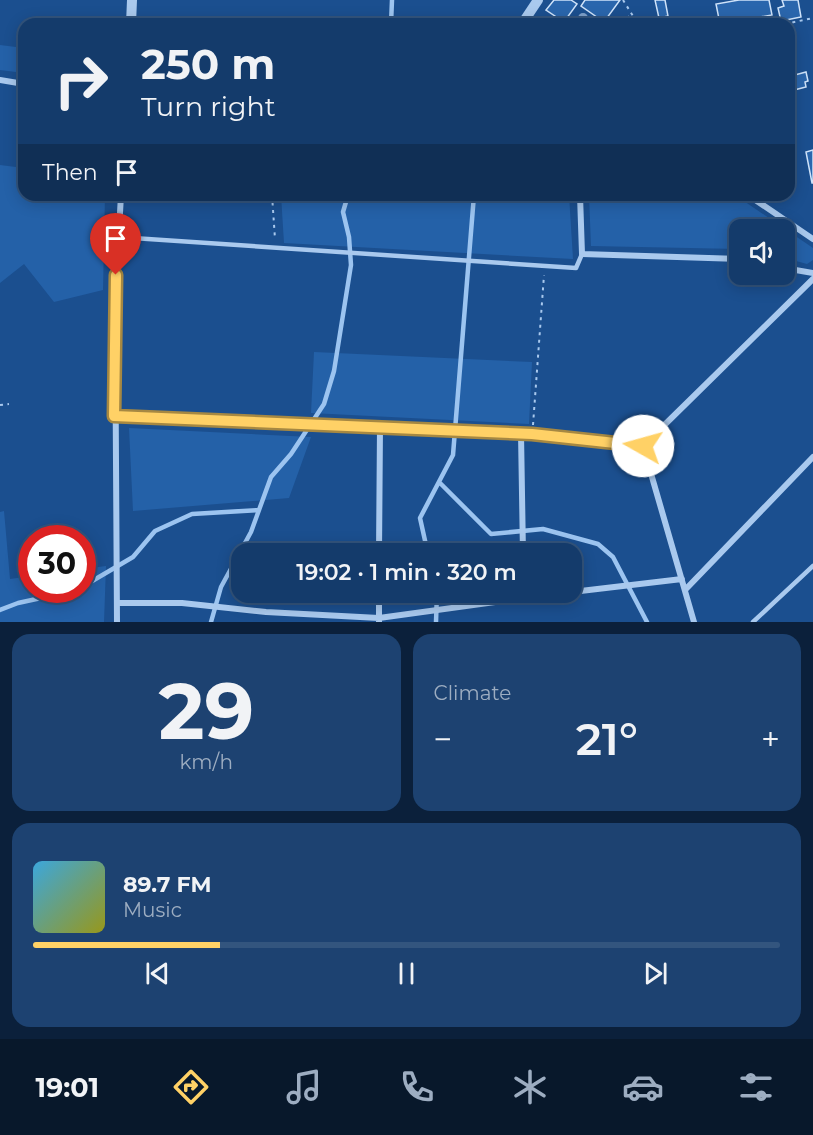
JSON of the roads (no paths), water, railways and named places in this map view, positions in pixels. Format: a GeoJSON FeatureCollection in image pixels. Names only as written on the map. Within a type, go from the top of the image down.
{"type":"FeatureCollection","features":[{"type":"Feature","properties":{"kind":"street"},"geometry":{"type":"LineString","coordinates":[[131,18],[132,0]]}},
{"type":"Feature","properties":{"kind":"street"},"geometry":{"type":"LineString","coordinates":[[526,18],[538,0]]}},
{"type":"Feature","properties":{"kind":"street"},"geometry":{"type":"LineString","coordinates":[[0,80],[18,83]]}},
{"type":"Feature","properties":{"kind":"street"},"geometry":{"type":"LineString","coordinates":[[117,622],[114,416],[115,302],[121,201]]}},
{"type":"Feature","properties":{"kind":"street"},"geometry":{"type":"LineString","coordinates":[[580,201],[582,254],[729,259]]}},
{"type":"Feature","properties":{"kind":"street"},"geometry":{"type":"LineString","coordinates":[[757,201],[813,239]]}},
{"type":"Feature","properties":{"kind":"street"},"geometry":{"type":"LineString","coordinates":[[795,270],[813,273]]}},
{"type":"Feature","properties":{"kind":"street"},"geometry":{"type":"LineString","coordinates":[[643,446],[813,279]]}},
{"type":"Feature","properties":{"kind":"street"},"geometry":{"type":"LineString","coordinates":[[114,416],[521,433],[643,446]]}},
{"type":"Feature","properties":{"kind":"street"},"geometry":{"type":"LineString","coordinates":[[380,427],[380,543]]}},
{"type":"Feature","properties":{"kind":"street"},"geometry":{"type":"LineString","coordinates":[[521,433],[523,543]]}},
{"type":"Feature","properties":{"kind":"street"},"geometry":{"type":"LineString","coordinates":[[643,446],[694,622]]}},
{"type":"Feature","properties":{"kind":"street"},"geometry":{"type":"LineString","coordinates":[[685,590],[813,458]]}},
{"type":"Feature","properties":{"kind":"street"},"geometry":{"type":"LineString","coordinates":[[582,591],[682,579]]}},
{"type":"Feature","properties":{"kind":"street"},"geometry":{"type":"LineString","coordinates":[[117,603],[182,603],[379,620],[478,603]]}},
{"type":"Feature","properties":{"kind":"street"},"geometry":{"type":"LineString","coordinates":[[379,603],[379,620]]}},
{"type":"Feature","properties":{"kind":"lane"},"geometry":{"type":"LineString","coordinates":[[118,237],[544,267],[576,268],[582,254]]}},
{"type":"Feature","properties":{"kind":"lane"},"geometry":{"type":"LineString","coordinates":[[753,622],[813,566]]}},
{"type":"Feature","properties":{"kind":"waterway"},"geometry":{"type":"LineString","coordinates":[[391,18],[392,0]]}},
{"type":"Feature","properties":{"kind":"waterway"},"geometry":{"type":"LineString","coordinates":[[211,622],[221,587],[251,532],[271,477],[291,454],[324,404],[334,371],[351,265],[349,237],[343,212],[346,201]]}},
{"type":"Feature","properties":{"kind":"waterway"},"geometry":{"type":"LineString","coordinates":[[426,543],[420,518],[453,455],[474,201]]}},
{"type":"Feature","properties":{"kind":"waterway"},"geometry":{"type":"LineString","coordinates":[[439,482],[491,534],[543,529],[598,544],[613,557],[647,622]]}},
{"type":"Feature","properties":{"kind":"waterway"},"geometry":{"type":"LineString","coordinates":[[96,579],[133,557],[155,531],[192,514],[259,510]]}},
{"type":"Feature","properties":{"kind":"waterway"},"geometry":{"type":"LineString","coordinates":[[0,610],[18,603]]}},
{"type":"Feature","properties":{"kind":"waterway"},"geometry":{"type":"LineString","coordinates":[[436,622],[437,603]]}}]}
